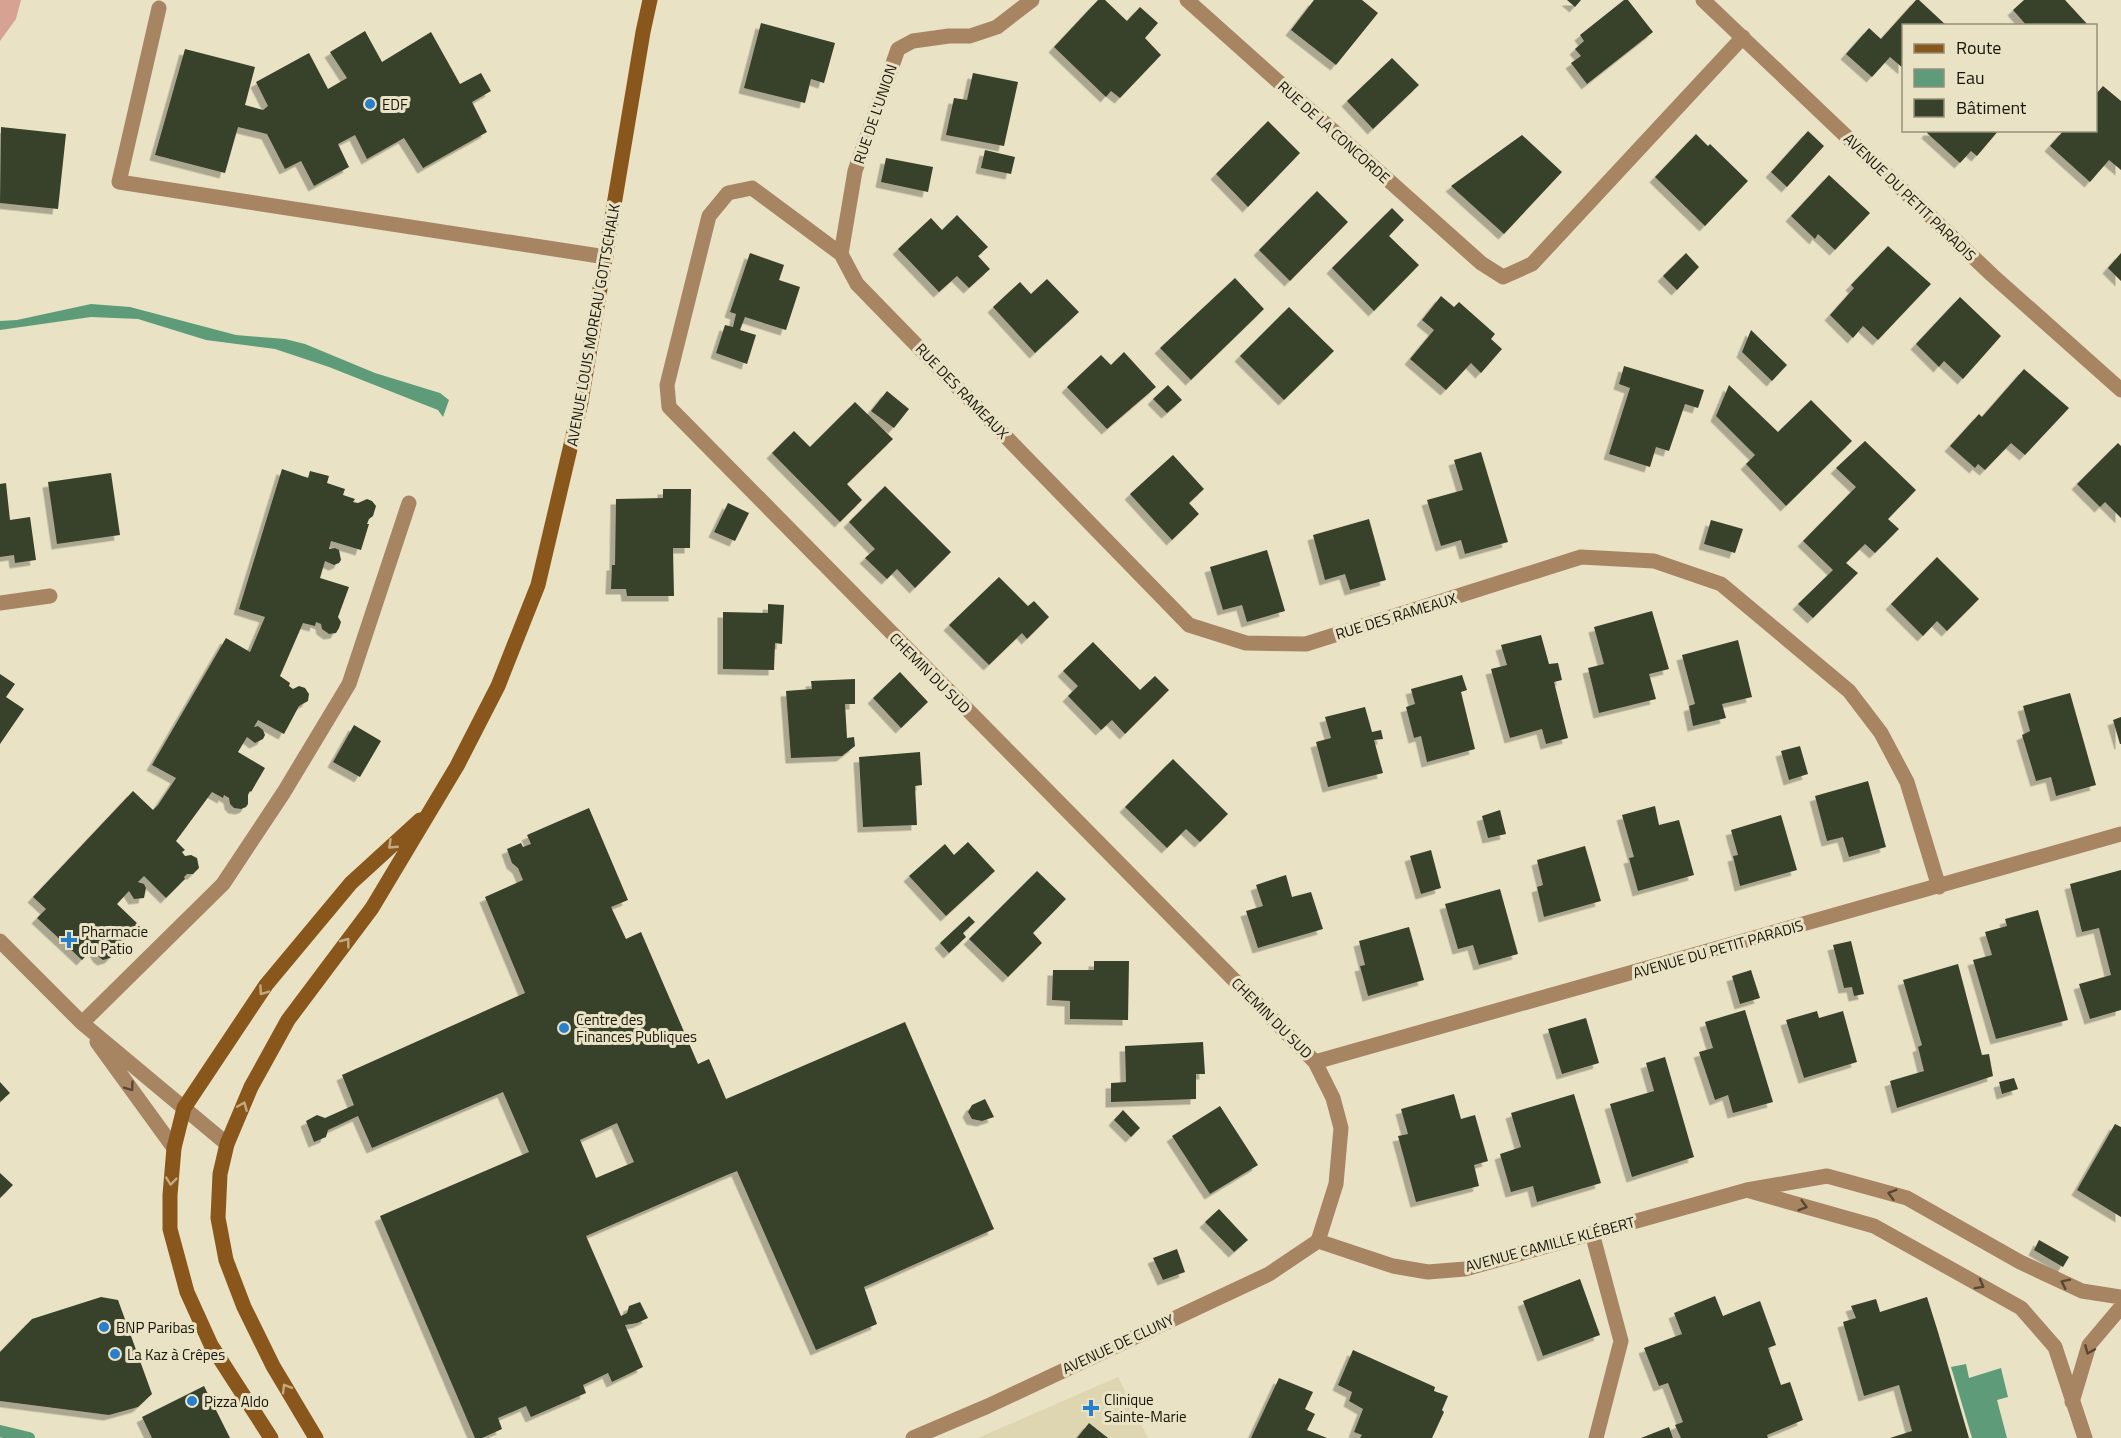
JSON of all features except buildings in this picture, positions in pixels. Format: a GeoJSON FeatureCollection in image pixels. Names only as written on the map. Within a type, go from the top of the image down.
{"type":"FeatureCollection","features":[{"type":"Feature","properties":{"kind":"main road","name":"AVENUE LOUIS MOREAU GOTTSCHALK"},"geometry":{"type":"LineString","coordinates":[[316,1438],[273,1366],[244,1306],[226,1260],[218,1218],[220,1174],[227,1144],[251,1087],[288,1020],[372,908],[435,805],[498,687],[538,585],[581,402],[650,0]]}},
{"type":"Feature","properties":{"kind":"main road","name":"AVENUE LOUIS MOREAU GOTTSCHALK"},"geometry":{"type":"LineString","coordinates":[[271,1438],[211,1345],[187,1292],[170,1228],[174,1148],[184,1108],[266,985],[351,883],[435,805]]}},
{"type":"Feature","properties":{"kind":"street","name":"RUE DE L'UNION"},"geometry":{"type":"LineString","coordinates":[[841,254],[855,171],[898,49],[913,41],[949,36],[970,36],[997,27],[1032,0]]}},
{"type":"Feature","properties":{"kind":"street","name":"RUE DE LA CONCORDE"},"geometry":{"type":"LineString","coordinates":[[1186,0],[1481,263],[1503,277],[1532,264],[1743,37]]}},
{"type":"Feature","properties":{"kind":"street","name":"AVENUE DU PETIT PARADIS"},"geometry":{"type":"LineString","coordinates":[[1703,0],[1992,274],[2121,390]]}},
{"type":"Feature","properties":{"kind":"street"},"geometry":{"type":"LineString","coordinates":[[159,8],[119,182],[606,258]]}},
{"type":"Feature","properties":{"kind":"street","name":"CHEMIN DU SUD"},"geometry":{"type":"LineString","coordinates":[[841,254],[752,188],[728,193],[709,216],[667,385],[669,407],[1315,1062],[1333,1098],[1341,1128],[1336,1184],[1318,1241]]}},
{"type":"Feature","properties":{"kind":"street","name":"RUE DES RAMEAUX"},"geometry":{"type":"LineString","coordinates":[[841,254],[857,284],[1189,625],[1246,643],[1306,644],[1581,557],[1654,561],[1721,584],[1849,691],[1881,733],[1907,782],[1939,887]]}},
{"type":"Feature","properties":{"kind":"street"},"geometry":{"type":"LineString","coordinates":[[82,1023],[223,884],[284,792],[349,684],[409,503]]}},
{"type":"Feature","properties":{"kind":"street"},"geometry":{"type":"LineString","coordinates":[[0,603],[50,596]]}},
{"type":"Feature","properties":{"kind":"street","name":"AVENUE DU PETIT PARADIS"},"geometry":{"type":"LineString","coordinates":[[1315,1062],[2121,834]]}},
{"type":"Feature","properties":{"kind":"street"},"geometry":{"type":"LineString","coordinates":[[0,941],[82,1023],[227,1144]]}},
{"type":"Feature","properties":{"kind":"street"},"geometry":{"type":"LineString","coordinates":[[82,1023],[174,1148]]}},
{"type":"Feature","properties":{"kind":"street","name":"AVENUE CAMILLE KLÉBERT"},"geometry":{"type":"LineString","coordinates":[[1318,1241],[1393,1266],[1428,1272],[1465,1269],[1747,1190],[1827,1176],[1906,1198],[2020,1262],[2082,1291],[2121,1297]]}},
{"type":"Feature","properties":{"kind":"street"},"geometry":{"type":"LineString","coordinates":[[1747,1190],[1874,1226],[2021,1308],[2055,1347],[2085,1438]]}},
{"type":"Feature","properties":{"kind":"street"},"geometry":{"type":"LineString","coordinates":[[1592,1233],[1621,1341],[1596,1438]]}},
{"type":"Feature","properties":{"kind":"street","name":"AVENUE DE CLUNY"},"geometry":{"type":"LineString","coordinates":[[913,1438],[988,1406],[1269,1274],[1318,1241]]}},
{"type":"Feature","properties":{"kind":"street"},"geometry":{"type":"LineString","coordinates":[[2072,1402],[2089,1345],[2121,1307]]}},
{"type":"Feature","properties":{"kind":"shaded area"},"geometry":{"type":"Polygon","coordinates":[[[0,0],[21,0],[16,19],[0,41],[0,0]]]}},
{"type":"Feature","properties":{"kind":"shaded area","name":"Clinique Sainte-Marie"},"geometry":{"type":"Polygon","coordinates":[[[1118,1377],[1148,1438],[978,1438],[1118,1377]]]}},
{"type":"Feature","properties":{"kind":"water"},"geometry":{"type":"Polygon","coordinates":[[[91,304],[130,307],[236,335],[285,339],[305,344],[375,373],[440,393],[449,400],[443,417],[438,410],[329,367],[275,349],[206,340],[138,319],[91,317],[0,330],[0,321],[17,320],[91,304]]]}},
{"type":"Feature","properties":{"kind":"water"},"geometry":{"type":"Polygon","coordinates":[[[1966,1364],[1969,1378],[2001,1368],[2008,1397],[1997,1400],[2007,1438],[1972,1438],[1951,1367],[1966,1364]]]}},
{"type":"Feature","properties":{"kind":"waterway"},"geometry":{"type":"LineString","coordinates":[[0,1431],[29,1438]]}},
{"type":"Feature","properties":{"kind":"place","name":"EDF"},"geometry":{"type":"Point","coordinates":[370,104]}},
{"type":"Feature","properties":{"kind":"place","name":"Pharmacie du Patio"},"geometry":{"type":"Point","coordinates":[69,940]}},
{"type":"Feature","properties":{"kind":"place","name":"Centre des Finances Publiques"},"geometry":{"type":"Point","coordinates":[564,1028]}},
{"type":"Feature","properties":{"kind":"place","name":"BNP Paribas"},"geometry":{"type":"Point","coordinates":[104,1327]}},
{"type":"Feature","properties":{"kind":"place","name":"La Kaz à Crêpes"},"geometry":{"type":"Point","coordinates":[115,1354]}},
{"type":"Feature","properties":{"kind":"place","name":"Pizza Aldo"},"geometry":{"type":"Point","coordinates":[192,1401]}},
{"type":"Feature","properties":{"kind":"place","name":"Clinique Sainte-Marie"},"geometry":{"type":"Point","coordinates":[1091,1408]}}]}
